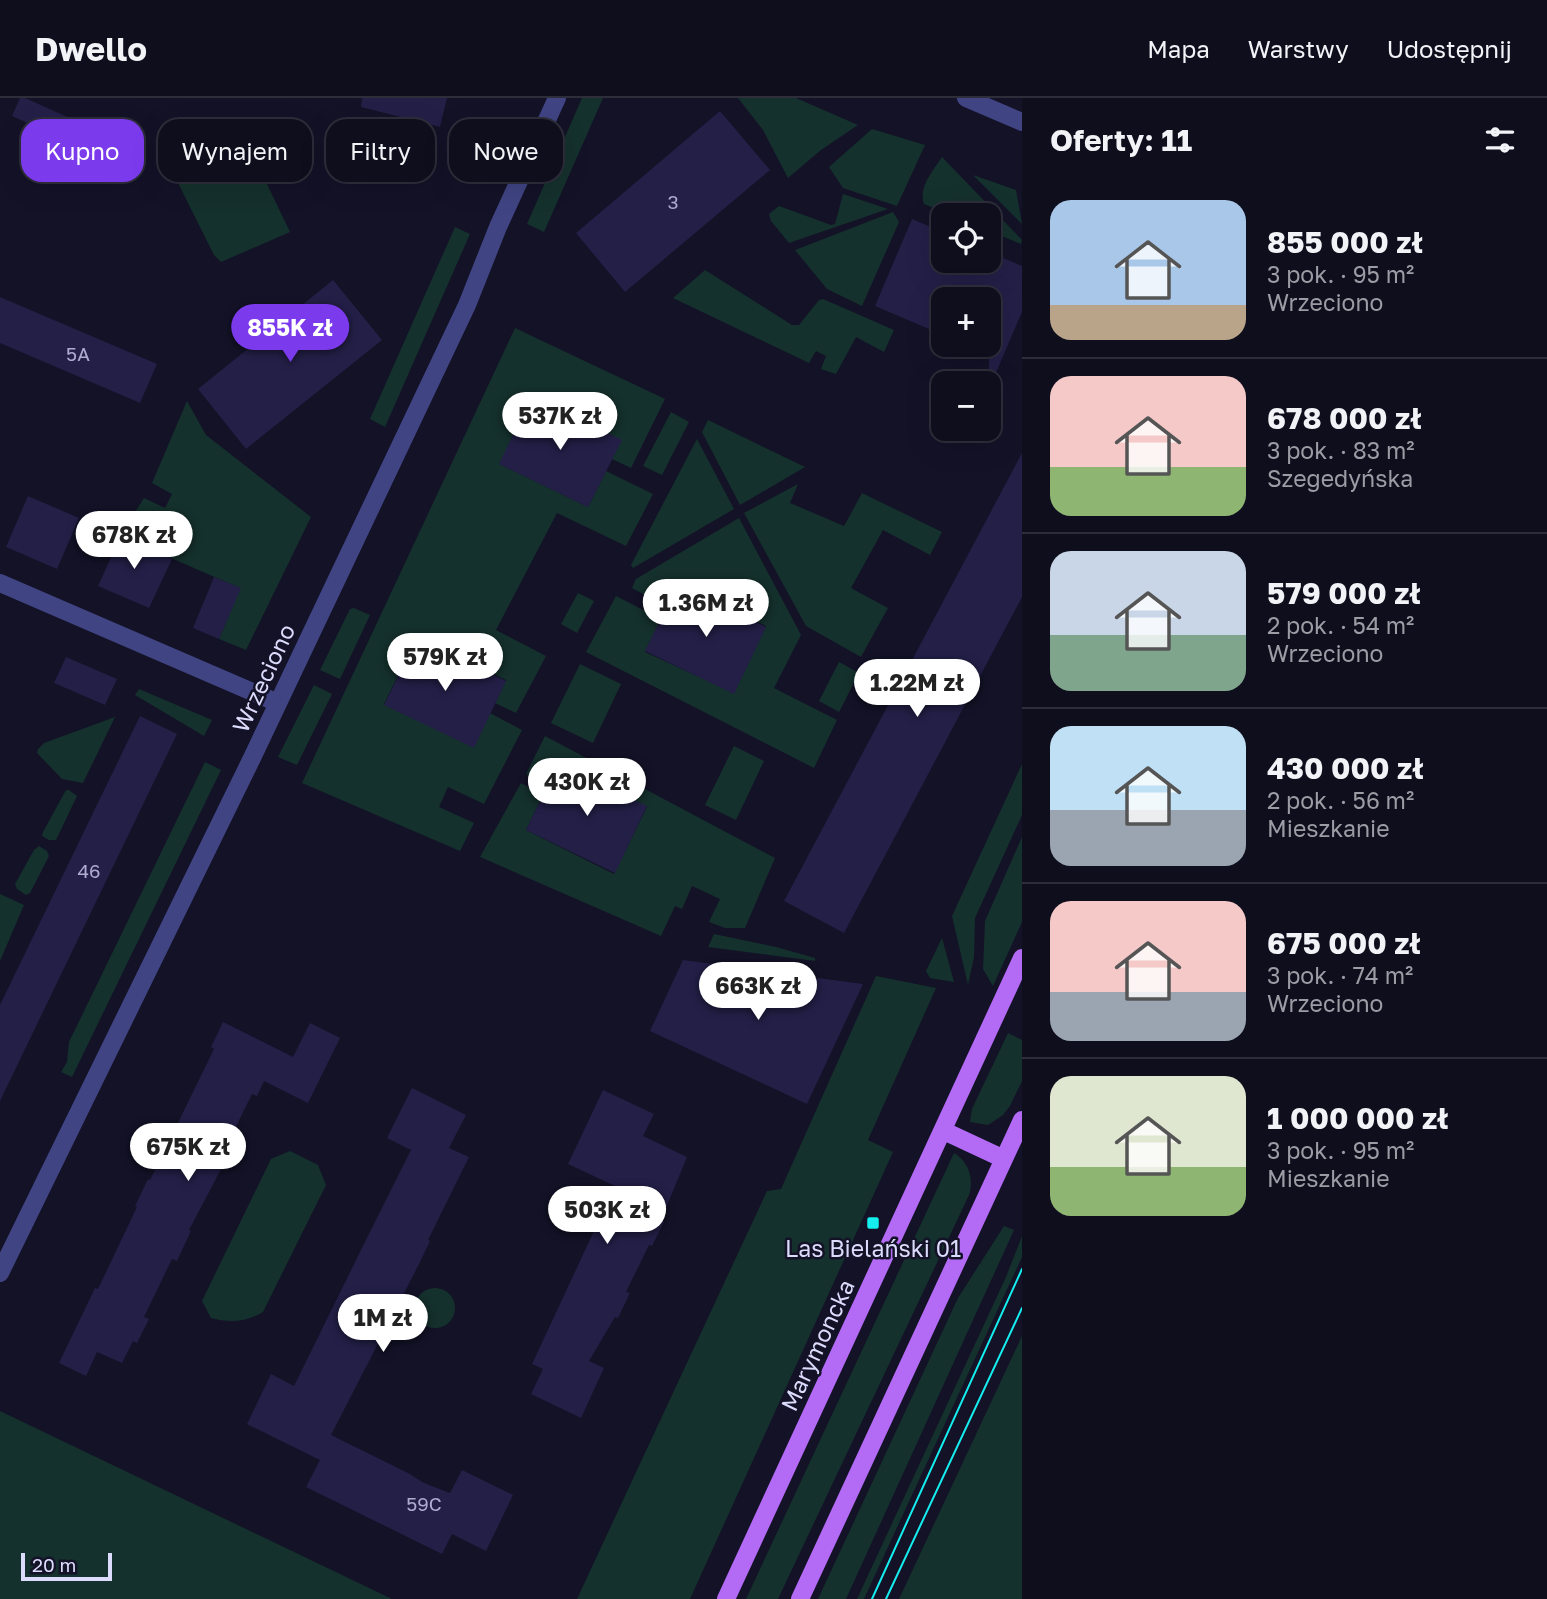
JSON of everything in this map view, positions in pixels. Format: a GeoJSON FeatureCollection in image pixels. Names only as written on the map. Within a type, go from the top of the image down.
{"type":"FeatureCollection","features":[{"type":"Feature","properties":{"kind":"main road","name":"Marymoncka"},"geometry":{"type":"LineString","coordinates":[[726,1599],[1022,958]]}},
{"type":"Feature","properties":{"kind":"main road"},"geometry":{"type":"LineString","coordinates":[[800,1599],[1022,1120]]}},
{"type":"Feature","properties":{"kind":"main road"},"geometry":{"type":"LineString","coordinates":[[944,1131],[1004,1159]]}},
{"type":"Feature","properties":{"kind":"street","name":"Wrzeciono"},"geometry":{"type":"LineString","coordinates":[[0,1273],[169,931],[467,305],[498,227],[556,98]]}},
{"type":"Feature","properties":{"kind":"street"},"geometry":{"type":"LineString","coordinates":[[965,98],[1022,122]]}},
{"type":"Feature","properties":{"kind":"street"},"geometry":{"type":"LineString","coordinates":[[0,583],[278,703]]}},
{"type":"Feature","properties":{"kind":"green space"},"geometry":{"type":"Polygon","coordinates":[[[582,98],[603,98],[544,232],[527,224],[545,182],[563,182],[563,142],[582,98]]]}},
{"type":"Feature","properties":{"kind":"green space"},"geometry":{"type":"Polygon","coordinates":[[[738,98],[796,98],[858,125],[821,150],[788,178],[763,130],[738,98]]]}},
{"type":"Feature","properties":{"kind":"green space"},"geometry":{"type":"Polygon","coordinates":[[[872,129],[925,145],[897,206],[843,188],[829,167],[872,129]]]}},
{"type":"Feature","properties":{"kind":"green space"},"geometry":{"type":"Polygon","coordinates":[[[942,157],[986,203],[931,203],[931,207],[924,204],[923,191],[942,157]]]}},
{"type":"Feature","properties":{"kind":"green space"},"geometry":{"type":"Polygon","coordinates":[[[973,175],[1016,190],[1022,224],[973,175]]]}},
{"type":"Feature","properties":{"kind":"green space"},"geometry":{"type":"Polygon","coordinates":[[[178,182],[266,182],[290,232],[221,262],[214,255],[178,182]]]}},
{"type":"Feature","properties":{"kind":"green space"},"geometry":{"type":"Polygon","coordinates":[[[843,194],[888,209],[789,243],[771,221],[769,214],[779,206],[831,225],[835,224],[843,194]]]}},
{"type":"Feature","properties":{"kind":"green space"},"geometry":{"type":"Polygon","coordinates":[[[893,212],[899,222],[862,306],[827,289],[795,250],[893,212]]]}},
{"type":"Feature","properties":{"kind":"green space"},"geometry":{"type":"Polygon","coordinates":[[[1001,218],[1022,240],[1021,244],[1001,236],[1001,218]]]}},
{"type":"Feature","properties":{"kind":"green space"},"geometry":{"type":"Polygon","coordinates":[[[455,227],[470,234],[385,427],[370,419],[455,227]]]}},
{"type":"Feature","properties":{"kind":"green space"},"geometry":{"type":"Polygon","coordinates":[[[705,270],[792,325],[799,325],[819,300],[823,299],[894,330],[884,352],[856,337],[836,374],[821,369],[826,356],[816,351],[809,363],[673,298],[705,270]]]}},
{"type":"Feature","properties":{"kind":"green space"},"geometry":{"type":"Polygon","coordinates":[[[515,328],[665,399],[631,468],[612,459],[500,464],[588,507],[606,471],[653,494],[626,546],[557,513],[496,630],[546,656],[516,713],[495,703],[506,680],[417,638],[384,704],[490,713],[522,730],[484,804],[448,787],[439,807],[474,823],[460,851],[302,783],[515,328]]]}},
{"type":"Feature","properties":{"kind":"green space"},"geometry":{"type":"Polygon","coordinates":[[[187,401],[206,435],[311,517],[246,650],[219,639],[240,588],[120,536],[144,498],[165,508],[172,494],[152,483],[187,401]]]}},
{"type":"Feature","properties":{"kind":"green space"},"geometry":{"type":"Polygon","coordinates":[[[671,412],[689,422],[662,475],[643,466],[671,412]]]}},
{"type":"Feature","properties":{"kind":"green space"},"geometry":{"type":"Polygon","coordinates":[[[708,420],[805,467],[740,505],[702,432],[708,420]]]}},
{"type":"Feature","properties":{"kind":"green space"},"geometry":{"type":"Polygon","coordinates":[[[697,439],[734,509],[633,568],[631,565],[697,439]]]}},
{"type":"Feature","properties":{"kind":"green space"},"geometry":{"type":"Polygon","coordinates":[[[798,484],[790,503],[844,526],[862,493],[942,532],[930,555],[883,530],[851,588],[888,608],[861,657],[806,626],[744,513],[798,484]]]}},
{"type":"Feature","properties":{"kind":"green space"},"geometry":{"type":"Polygon","coordinates":[[[739,518],[801,635],[774,688],[837,720],[814,768],[586,652],[616,596],[661,619],[645,652],[734,693],[766,626],[678,585],[667,607],[632,588],[636,579],[739,518]]]}},
{"type":"Feature","properties":{"kind":"green space"},"geometry":{"type":"Polygon","coordinates":[[[578,593],[594,601],[577,633],[561,624],[578,593]]]}},
{"type":"Feature","properties":{"kind":"green space"},"geometry":{"type":"Polygon","coordinates":[[[354,608],[370,615],[340,679],[320,670],[350,609],[354,608]]]}},
{"type":"Feature","properties":{"kind":"green space"},"geometry":{"type":"Polygon","coordinates":[[[839,662],[859,673],[839,712],[819,701],[839,662]]]}},
{"type":"Feature","properties":{"kind":"green space"},"geometry":{"type":"Polygon","coordinates":[[[580,664],[621,684],[593,743],[551,723],[580,664]]]}},
{"type":"Feature","properties":{"kind":"green space"},"geometry":{"type":"Polygon","coordinates":[[[314,685],[332,694],[297,765],[278,757],[314,685]]]}},
{"type":"Feature","properties":{"kind":"green space"},"geometry":{"type":"Polygon","coordinates":[[[139,689],[212,720],[204,736],[135,695],[139,689]]]}},
{"type":"Feature","properties":{"kind":"green space"},"geometry":{"type":"Polygon","coordinates":[[[115,717],[83,783],[62,779],[37,753],[44,743],[115,717]]]}},
{"type":"Feature","properties":{"kind":"green space"},"geometry":{"type":"Polygon","coordinates":[[[545,736],[775,858],[745,928],[725,928],[709,922],[720,899],[692,886],[682,909],[675,906],[661,936],[480,857],[521,783],[543,795],[526,830],[614,874],[647,807],[559,764],[546,787],[526,774],[545,736]]]}},
{"type":"Feature","properties":{"kind":"green space"},"geometry":{"type":"Polygon","coordinates":[[[734,746],[764,761],[736,820],[705,805],[734,746]]]}},
{"type":"Feature","properties":{"kind":"green space"},"geometry":{"type":"Polygon","coordinates":[[[205,762],[221,770],[72,1077],[61,1072],[67,1062],[69,1042],[205,762]]]}},
{"type":"Feature","properties":{"kind":"green space"},"geometry":{"type":"Polygon","coordinates":[[[1022,764],[1022,815],[975,918],[974,957],[968,985],[952,916],[1022,764]]]}},
{"type":"Feature","properties":{"kind":"green space"},"geometry":{"type":"Polygon","coordinates":[[[66,790],[77,796],[56,840],[49,840],[42,836],[43,832],[66,790]]]}},
{"type":"Feature","properties":{"kind":"green space"},"geometry":{"type":"Polygon","coordinates":[[[1022,837],[1022,922],[993,986],[983,969],[985,921],[1022,837]]]}},
{"type":"Feature","properties":{"kind":"green space"},"geometry":{"type":"Polygon","coordinates":[[[39,846],[47,851],[49,856],[30,893],[26,895],[17,889],[15,884],[39,846]]]}},
{"type":"Feature","properties":{"kind":"green space"},"geometry":{"type":"Polygon","coordinates":[[[0,894],[24,905],[0,961],[0,894]]]}},
{"type":"Feature","properties":{"kind":"green space"},"geometry":{"type":"Polygon","coordinates":[[[714,934],[776,947],[815,958],[815,961],[708,947],[714,934]]]}},
{"type":"Feature","properties":{"kind":"green space"},"geometry":{"type":"Polygon","coordinates":[[[942,938],[954,982],[930,978],[926,971],[942,938]]]}},
{"type":"Feature","properties":{"kind":"green space"},"geometry":{"type":"Polygon","coordinates":[[[876,976],[936,988],[868,1140],[893,1152],[690,1599],[577,1599],[767,1191],[781,1189],[876,976]]]}},
{"type":"Feature","properties":{"kind":"green space"},"geometry":{"type":"Polygon","coordinates":[[[1008,1033],[1022,1040],[1022,1081],[1003,1115],[988,1125],[970,1122],[972,1109],[1008,1033]]]}},
{"type":"Feature","properties":{"kind":"green space"},"geometry":{"type":"Polygon","coordinates":[[[290,1151],[318,1165],[326,1185],[263,1312],[238,1321],[211,1318],[202,1301],[271,1159],[290,1151]]]}},
{"type":"Feature","properties":{"kind":"green space"},"geometry":{"type":"Polygon","coordinates":[[[954,1153],[969,1171],[969,1195],[778,1599],[746,1599],[954,1153]]]}},
{"type":"Feature","properties":{"kind":"green space"},"geometry":{"type":"Polygon","coordinates":[[[1004,1226],[1014,1230],[846,1599],[818,1599],[958,1298],[1004,1226]]]}},
{"type":"Feature","properties":{"kind":"green space"},"geometry":{"type":"Polygon","coordinates":[[[1022,1236],[1022,1257],[864,1599],[857,1599],[1006,1277],[1022,1236]]]}},
{"type":"Feature","properties":{"kind":"green space"},"geometry":{"type":"Polygon","coordinates":[[[435,1288],[443,1289],[449,1294],[454,1300],[454,1316],[449,1322],[443,1327],[435,1328],[427,1327],[421,1322],[416,1316],[415,1308],[416,1300],[421,1294],[427,1289],[435,1288]]]}},
{"type":"Feature","properties":{"kind":"green space"},"geometry":{"type":"Polygon","coordinates":[[[1022,1336],[1022,1599],[899,1599],[1022,1336]]]}},
{"type":"Feature","properties":{"kind":"green space"},"geometry":{"type":"Polygon","coordinates":[[[0,1411],[392,1599],[0,1599],[0,1411]]]}},
{"type":"Feature","properties":{"kind":"building"},"geometry":{"type":"Polygon","coordinates":[[[20,98],[25,98],[72,119],[21,120],[12,116],[20,98]]]}},
{"type":"Feature","properties":{"kind":"building"},"geometry":{"type":"Polygon","coordinates":[[[362,98],[447,98],[440,127],[435,126],[435,119],[408,119],[361,107],[362,98]]]}},
{"type":"Feature","properties":{"kind":"building"},"geometry":{"type":"Polygon","coordinates":[[[720,111],[770,170],[625,292],[576,233],[720,111]]]}},
{"type":"Feature","properties":{"kind":"building"},"geometry":{"type":"Polygon","coordinates":[[[912,219],[931,227],[931,273],[1001,273],[1001,257],[1022,266],[1022,312],[997,371],[989,371],[989,357],[1001,357],[1001,287],[931,287],[931,330],[875,306],[912,219]]]}},
{"type":"Feature","properties":{"kind":"building"},"geometry":{"type":"Polygon","coordinates":[[[333,280],[382,340],[246,449],[198,389],[333,280]]]}},
{"type":"Feature","properties":{"kind":"building"},"geometry":{"type":"Polygon","coordinates":[[[0,297],[157,364],[140,403],[0,343],[0,297]]]}},
{"type":"Feature","properties":{"kind":"building"},"geometry":{"type":"Polygon","coordinates":[[[532,396],[622,440],[588,507],[499,464],[532,396]]]}},
{"type":"Feature","properties":{"kind":"building"},"geometry":{"type":"Polygon","coordinates":[[[1022,453],[1022,597],[844,933],[784,901],[1022,453]]]}},
{"type":"Feature","properties":{"kind":"building"},"geometry":{"type":"Polygon","coordinates":[[[28,496],[79,518],[57,569],[6,547],[28,496]]]}},
{"type":"Feature","properties":{"kind":"building"},"geometry":{"type":"Polygon","coordinates":[[[109,533],[172,559],[149,608],[98,586],[114,551],[103,544],[109,533]]]}},
{"type":"Feature","properties":{"kind":"building"},"geometry":{"type":"Polygon","coordinates":[[[214,577],[241,588],[219,639],[193,628],[214,577]]]}},
{"type":"Feature","properties":{"kind":"building"},"geometry":{"type":"Polygon","coordinates":[[[678,584],[766,627],[734,694],[645,651],[678,584]]]}},
{"type":"Feature","properties":{"kind":"building"},"geometry":{"type":"Polygon","coordinates":[[[417,638],[506,681],[474,748],[384,705],[417,638]]]}},
{"type":"Feature","properties":{"kind":"building"},"geometry":{"type":"Polygon","coordinates":[[[66,657],[117,679],[105,705],[54,683],[66,657]]]}},
{"type":"Feature","properties":{"kind":"building"},"geometry":{"type":"Polygon","coordinates":[[[140,716],[177,734],[0,1101],[0,1005],[140,716]]]}},
{"type":"Feature","properties":{"kind":"building"},"geometry":{"type":"Polygon","coordinates":[[[558,764],[647,806],[615,873],[526,830],[558,764]]]}},
{"type":"Feature","properties":{"kind":"building"},"geometry":{"type":"Polygon","coordinates":[[[683,960],[863,984],[807,1104],[650,1031],[683,960]]]}},
{"type":"Feature","properties":{"kind":"building"},"geometry":{"type":"Polygon","coordinates":[[[223,1022],[293,1057],[310,1023],[340,1038],[308,1103],[264,1081],[257,1096],[252,1094],[224,1151],[229,1154],[189,1230],[191,1231],[177,1261],[172,1259],[144,1317],[149,1319],[137,1343],[133,1341],[122,1363],[97,1352],[86,1376],[59,1363],[95,1288],[98,1289],[148,1179],[150,1180],[214,1049],[211,1047],[223,1022]]]}},
{"type":"Feature","properties":{"kind":"building"},"geometry":{"type":"Polygon","coordinates":[[[412,1088],[466,1115],[449,1148],[469,1157],[419,1264],[331,1435],[424,1483],[450,1493],[462,1470],[513,1495],[486,1551],[452,1534],[442,1554],[306,1487],[320,1460],[247,1424],[271,1374],[294,1386],[411,1150],[387,1138],[412,1088]]]}},
{"type":"Feature","properties":{"kind":"building"},"geometry":{"type":"Polygon","coordinates":[[[603,1090],[654,1114],[643,1136],[687,1157],[661,1220],[664,1222],[652,1246],[649,1245],[626,1292],[630,1293],[618,1318],[615,1317],[589,1361],[604,1368],[581,1418],[531,1394],[543,1369],[532,1364],[615,1186],[568,1164],[603,1090]]]}},
{"type":"Feature","properties":{"kind":"tram line"},"geometry":{"type":"LineString","coordinates":[[872,1599],[1022,1269]]}},
{"type":"Feature","properties":{"kind":"tram line"},"geometry":{"type":"LineString","coordinates":[[886,1599],[1022,1308]]}},
{"type":"Feature","properties":{"kind":"place","name":"Las Bielański 01"},"geometry":{"type":"Point","coordinates":[873,1223]}}]}
